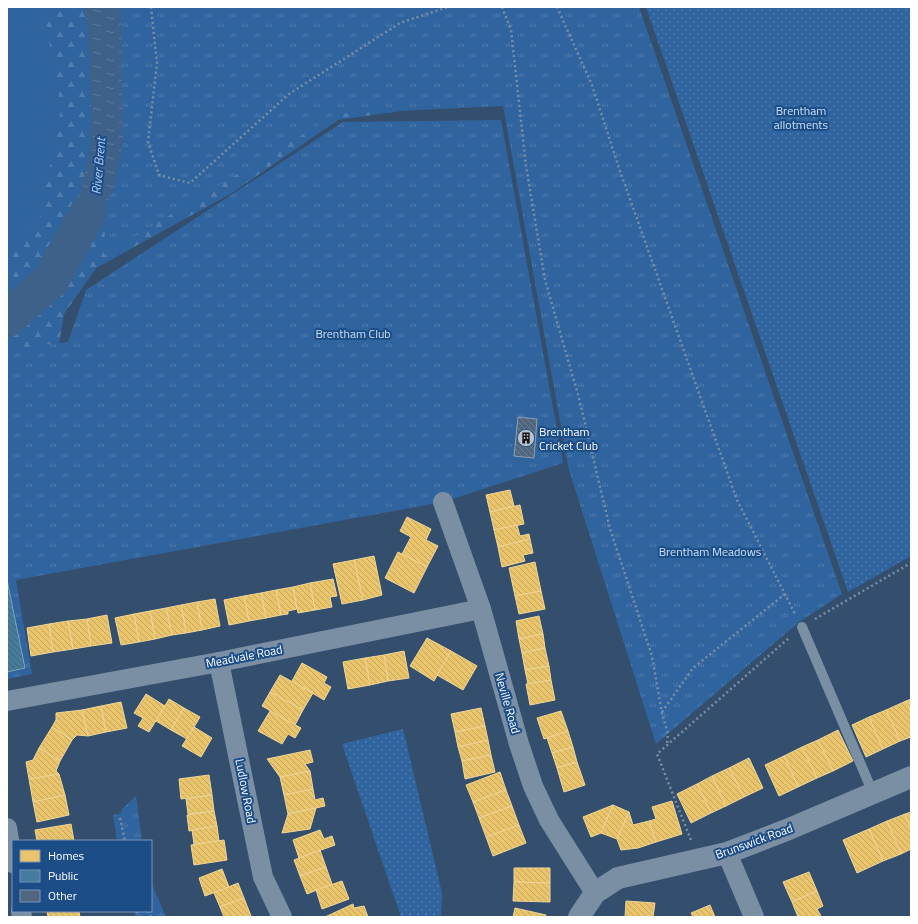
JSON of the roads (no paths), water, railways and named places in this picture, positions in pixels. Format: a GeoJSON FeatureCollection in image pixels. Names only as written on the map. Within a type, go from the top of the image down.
{"type":"FeatureCollection","features":[{"type":"Feature","properties":{"kind":"street","name":"Neville Road"},"geometry":{"type":"LineString","coordinates":[[443,502],[481,609],[517,736],[533,786],[549,820],[595,893]]}},
{"type":"Feature","properties":{"kind":"street","name":"Meadvale Road"},"geometry":{"type":"LineString","coordinates":[[7,701],[219,662],[481,609]]}},
{"type":"Feature","properties":{"kind":"street","name":"Ludlow Road"},"geometry":{"type":"LineString","coordinates":[[219,662],[263,877],[282,917]]}},
{"type":"Feature","properties":{"kind":"street","name":"Brunswick Road"},"geometry":{"type":"LineString","coordinates":[[595,893],[618,878],[727,853],[789,829],[911,777]]}},
{"type":"Feature","properties":{"kind":"street"},"geometry":{"type":"LineString","coordinates":[[7,828],[12,857]]}},
{"type":"Feature","properties":{"kind":"street"},"geometry":{"type":"LineString","coordinates":[[727,853],[754,917]]}},
{"type":"Feature","properties":{"kind":"street"},"geometry":{"type":"LineString","coordinates":[[579,917],[595,893]]}},
{"type":"Feature","properties":{"kind":"lane"},"geometry":{"type":"LineString","coordinates":[[802,627],[873,793]]}},
{"type":"Feature","properties":{"kind":"water"},"geometry":{"type":"Polygon","coordinates":[[[85,7],[119,7],[121,21],[123,143],[113,190],[76,264],[50,250],[79,200],[89,157],[91,113],[88,31],[85,7]]]}},
{"type":"Feature","properties":{"kind":"waterway","name":"River Brent"},"geometry":{"type":"LineString","coordinates":[[7,319],[50,281],[88,213]]}},
{"type":"Feature","properties":{"kind":"place","name":"Brentham Cricket Club"},"geometry":{"type":"Point","coordinates":[526,438]}},
{"type":"Feature","properties":{"kind":"park label","name":"Brentham allotments"},"geometry":{"type":"Point","coordinates":[801,117]}},
{"type":"Feature","properties":{"kind":"park label","name":"Brentham Club"},"geometry":{"type":"Point","coordinates":[353,333]}},
{"type":"Feature","properties":{"kind":"park label","name":"Brentham Meadows"},"geometry":{"type":"Point","coordinates":[710,551]}}]}
